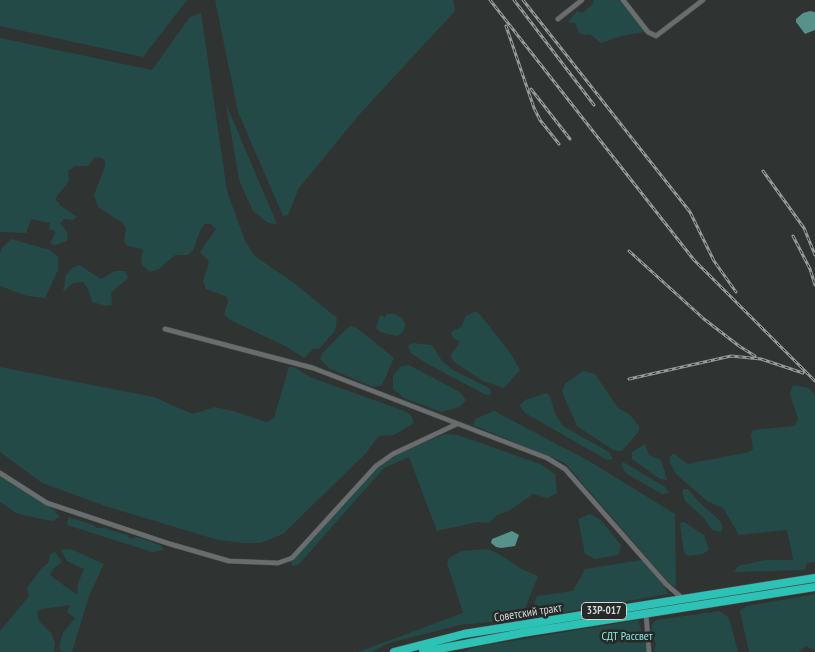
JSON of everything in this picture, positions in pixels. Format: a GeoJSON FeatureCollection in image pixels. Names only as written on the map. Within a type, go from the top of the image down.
{"type":"FeatureCollection","features":[{"type":"Feature","properties":{"kind":"highway","name":"Советский тракт"},"geometry":{"type":"LineString","coordinates":[[394,652],[464,634],[815,578]]}},
{"type":"Feature","properties":{"kind":"highway","name":"Советский тракт"},"geometry":{"type":"LineString","coordinates":[[423,652],[513,634],[815,587]]}},
{"type":"Feature","properties":{"kind":"street"},"geometry":{"type":"LineString","coordinates":[[558,19],[582,0]]}},
{"type":"Feature","properties":{"kind":"street"},"geometry":{"type":"LineString","coordinates":[[623,0],[648,32],[656,36],[703,0]]}},
{"type":"Feature","properties":{"kind":"street"},"geometry":{"type":"LineString","coordinates":[[165,329],[313,368],[547,458],[564,469],[666,584],[682,598]]}},
{"type":"Feature","properties":{"kind":"street"},"geometry":{"type":"LineString","coordinates":[[0,473],[47,503],[170,544],[229,561],[278,563],[292,558],[376,466],[393,454],[457,424]]}},
{"type":"Feature","properties":{"kind":"street"},"geometry":{"type":"LineString","coordinates":[[646,614],[649,652]]}},
{"type":"Feature","properties":{"kind":"green space"},"geometry":{"type":"Polygon","coordinates":[[[0,0],[187,0],[143,57],[0,26],[0,0]]]}},
{"type":"Feature","properties":{"kind":"green space"},"geometry":{"type":"Polygon","coordinates":[[[215,0],[453,0],[455,11],[358,116],[299,188],[288,215],[283,216],[238,112],[215,0]]]}},
{"type":"Feature","properties":{"kind":"green space"},"geometry":{"type":"Polygon","coordinates":[[[594,0],[619,0],[645,32],[621,36],[601,43],[590,34],[584,35],[579,33],[575,23],[568,22],[577,11],[582,13],[592,5],[594,0]]]}},
{"type":"Feature","properties":{"kind":"green space"},"geometry":{"type":"Polygon","coordinates":[[[201,13],[227,191],[245,241],[255,256],[294,283],[337,318],[335,331],[319,349],[313,349],[304,358],[285,346],[230,320],[224,314],[228,302],[227,297],[206,289],[203,281],[209,262],[200,252],[216,229],[211,224],[205,224],[201,229],[193,250],[188,255],[175,255],[159,269],[150,272],[143,266],[141,262],[143,249],[127,246],[124,242],[126,228],[123,223],[98,207],[94,195],[105,166],[105,161],[102,158],[95,157],[88,166],[75,166],[68,171],[69,181],[57,196],[56,200],[61,206],[77,217],[73,220],[64,219],[60,223],[68,234],[67,241],[55,245],[50,243],[56,232],[49,229],[50,223],[31,219],[26,233],[0,232],[0,38],[152,70],[190,17],[201,13]]]}},
{"type":"Feature","properties":{"kind":"green space"},"geometry":{"type":"Polygon","coordinates":[[[226,104],[277,224],[268,223],[253,211],[239,180],[226,104]]]}},
{"type":"Feature","properties":{"kind":"green space"},"geometry":{"type":"Polygon","coordinates":[[[11,239],[50,250],[58,257],[58,270],[45,298],[27,296],[0,286],[0,253],[2,248],[11,239]]]}},
{"type":"Feature","properties":{"kind":"green space"},"geometry":{"type":"Polygon","coordinates":[[[79,265],[101,279],[115,271],[125,271],[128,278],[111,293],[112,305],[106,306],[92,302],[88,289],[83,282],[73,283],[63,292],[66,275],[72,268],[79,265]]]}},
{"type":"Feature","properties":{"kind":"green space"},"geometry":{"type":"Polygon","coordinates":[[[476,311],[511,354],[520,370],[504,388],[483,381],[454,362],[450,356],[460,342],[452,337],[451,332],[461,327],[466,316],[476,311]]]}},
{"type":"Feature","properties":{"kind":"green space"},"geometry":{"type":"Polygon","coordinates":[[[393,313],[402,318],[406,325],[403,332],[397,336],[380,332],[376,328],[379,317],[382,315],[385,318],[386,314],[393,313]]]}},
{"type":"Feature","properties":{"kind":"green space"},"geometry":{"type":"Polygon","coordinates":[[[351,326],[357,328],[394,358],[382,385],[373,387],[330,369],[320,359],[322,354],[351,326]]]}},
{"type":"Feature","properties":{"kind":"green space"},"geometry":{"type":"Polygon","coordinates":[[[412,343],[432,345],[442,361],[453,370],[489,388],[492,394],[486,395],[424,362],[411,353],[408,346],[412,343]]]}},
{"type":"Feature","properties":{"kind":"green space"},"geometry":{"type":"Polygon","coordinates":[[[409,365],[460,392],[466,400],[460,407],[441,412],[404,398],[393,389],[393,376],[401,366],[409,365]]]}},
{"type":"Feature","properties":{"kind":"green space"},"geometry":{"type":"Polygon","coordinates":[[[0,367],[154,397],[192,414],[215,407],[267,422],[274,418],[289,367],[294,367],[310,377],[407,412],[412,417],[414,423],[394,435],[379,436],[365,454],[283,534],[260,543],[218,540],[105,506],[42,483],[0,452],[0,367]]]}},
{"type":"Feature","properties":{"kind":"green space"},"geometry":{"type":"Polygon","coordinates":[[[583,371],[595,374],[618,408],[629,414],[639,426],[639,431],[622,451],[613,450],[577,426],[562,392],[565,384],[583,371]]]}},
{"type":"Feature","properties":{"kind":"green space"},"geometry":{"type":"Polygon","coordinates":[[[793,385],[809,388],[815,395],[815,562],[807,563],[805,570],[734,572],[738,566],[766,560],[793,560],[787,530],[739,535],[723,508],[707,501],[676,474],[670,463],[670,458],[672,454],[675,454],[687,464],[749,452],[753,449],[751,435],[753,430],[795,426],[798,419],[790,394],[793,385]]]}},
{"type":"Feature","properties":{"kind":"green space"},"geometry":{"type":"Polygon","coordinates":[[[546,393],[550,396],[555,414],[563,426],[609,452],[613,459],[607,460],[525,413],[521,408],[520,405],[525,400],[546,393]]]}},
{"type":"Feature","properties":{"kind":"green space"},"geometry":{"type":"Polygon","coordinates":[[[494,411],[589,461],[675,514],[676,587],[669,583],[565,463],[473,425],[475,419],[494,411]]]}},
{"type":"Feature","properties":{"kind":"green space"},"geometry":{"type":"Polygon","coordinates":[[[445,434],[458,435],[540,464],[555,474],[557,493],[547,498],[533,494],[509,511],[497,515],[489,523],[477,522],[437,531],[409,457],[384,468],[299,564],[293,566],[290,562],[379,466],[406,450],[445,434]]]}},
{"type":"Feature","properties":{"kind":"green space"},"geometry":{"type":"Polygon","coordinates":[[[645,444],[649,455],[661,460],[667,480],[660,479],[632,459],[632,452],[645,444]]]}},
{"type":"Feature","properties":{"kind":"green space"},"geometry":{"type":"Polygon","coordinates":[[[623,462],[665,487],[669,493],[662,494],[627,474],[621,466],[623,462]]]}},
{"type":"Feature","properties":{"kind":"green space"},"geometry":{"type":"Polygon","coordinates":[[[0,476],[54,510],[60,517],[52,521],[18,514],[0,502],[0,476]]]}},
{"type":"Feature","properties":{"kind":"green space"},"geometry":{"type":"Polygon","coordinates":[[[688,489],[720,521],[723,527],[721,532],[712,530],[703,517],[685,501],[682,491],[688,489]]]}},
{"type":"Feature","properties":{"kind":"green space"},"geometry":{"type":"Polygon","coordinates":[[[590,514],[601,520],[621,545],[619,555],[595,559],[585,554],[578,519],[590,514]]]}},
{"type":"Feature","properties":{"kind":"green space"},"geometry":{"type":"Polygon","coordinates":[[[68,517],[94,525],[96,528],[104,528],[127,535],[130,539],[137,537],[160,545],[164,550],[152,552],[67,525],[68,517]]]}},
{"type":"Feature","properties":{"kind":"green space"},"geometry":{"type":"Polygon","coordinates":[[[684,522],[704,535],[709,550],[703,554],[689,556],[684,553],[680,523],[684,522]]]}},
{"type":"Feature","properties":{"kind":"green space"},"geometry":{"type":"Polygon","coordinates":[[[71,549],[104,564],[89,596],[72,652],[62,652],[59,646],[63,633],[75,618],[67,612],[70,605],[42,609],[37,612],[39,621],[52,634],[55,644],[54,652],[0,652],[0,631],[29,596],[27,588],[41,569],[48,563],[50,554],[55,552],[62,562],[53,569],[50,575],[77,595],[78,583],[84,569],[67,561],[61,550],[71,549]]]}},
{"type":"Feature","properties":{"kind":"green space"},"geometry":{"type":"Polygon","coordinates":[[[488,549],[521,569],[538,576],[522,616],[518,619],[460,625],[389,643],[371,652],[358,652],[463,613],[447,563],[449,558],[461,551],[488,549]]]}},
{"type":"Feature","properties":{"kind":"green space"},"geometry":{"type":"Polygon","coordinates":[[[642,560],[664,584],[668,594],[532,618],[530,615],[537,596],[573,591],[585,569],[642,560]]]}},
{"type":"Feature","properties":{"kind":"green space"},"geometry":{"type":"Polygon","coordinates":[[[815,594],[815,650],[805,646],[799,652],[749,652],[740,611],[742,609],[747,606],[815,594]]]}},
{"type":"Feature","properties":{"kind":"green space"},"geometry":{"type":"Polygon","coordinates":[[[720,611],[729,618],[738,652],[654,652],[656,644],[651,633],[652,625],[656,620],[720,611]]]}},
{"type":"Feature","properties":{"kind":"green space","name":"СДТ Рассвет"},"geometry":{"type":"Polygon","coordinates":[[[638,620],[648,652],[463,652],[475,647],[638,620]]]}},
{"type":"Feature","properties":{"kind":"shaded area"},"geometry":{"type":"Polygon","coordinates":[[[815,12],[815,30],[805,34],[796,22],[796,19],[803,13],[815,12]]]}},
{"type":"Feature","properties":{"kind":"shaded area"},"geometry":{"type":"Polygon","coordinates":[[[512,531],[519,535],[515,546],[501,548],[491,543],[492,539],[512,531]]]}},
{"type":"Feature","properties":{"kind":"railway"},"geometry":{"type":"LineString","coordinates":[[490,0],[694,260],[815,381]]}},
{"type":"Feature","properties":{"kind":"railway"},"geometry":{"type":"LineString","coordinates":[[514,0],[594,105]]}},
{"type":"Feature","properties":{"kind":"railway"},"geometry":{"type":"LineString","coordinates":[[523,0],[690,212],[714,261],[736,292]]}},
{"type":"Feature","properties":{"kind":"railway"},"geometry":{"type":"LineString","coordinates":[[506,26],[534,108],[540,120],[559,144]]}},
{"type":"Feature","properties":{"kind":"railway"},"geometry":{"type":"LineString","coordinates":[[531,89],[570,139]]}},
{"type":"Feature","properties":{"kind":"railway"},"geometry":{"type":"LineString","coordinates":[[763,171],[804,228],[815,255]]}},
{"type":"Feature","properties":{"kind":"railway"},"geometry":{"type":"LineString","coordinates":[[793,236],[810,269],[815,285]]}},
{"type":"Feature","properties":{"kind":"railway"},"geometry":{"type":"LineString","coordinates":[[629,251],[704,319],[755,356]]}},
{"type":"Feature","properties":{"kind":"railway"},"geometry":{"type":"LineString","coordinates":[[629,379],[731,356],[761,359],[803,373]]}}]}
